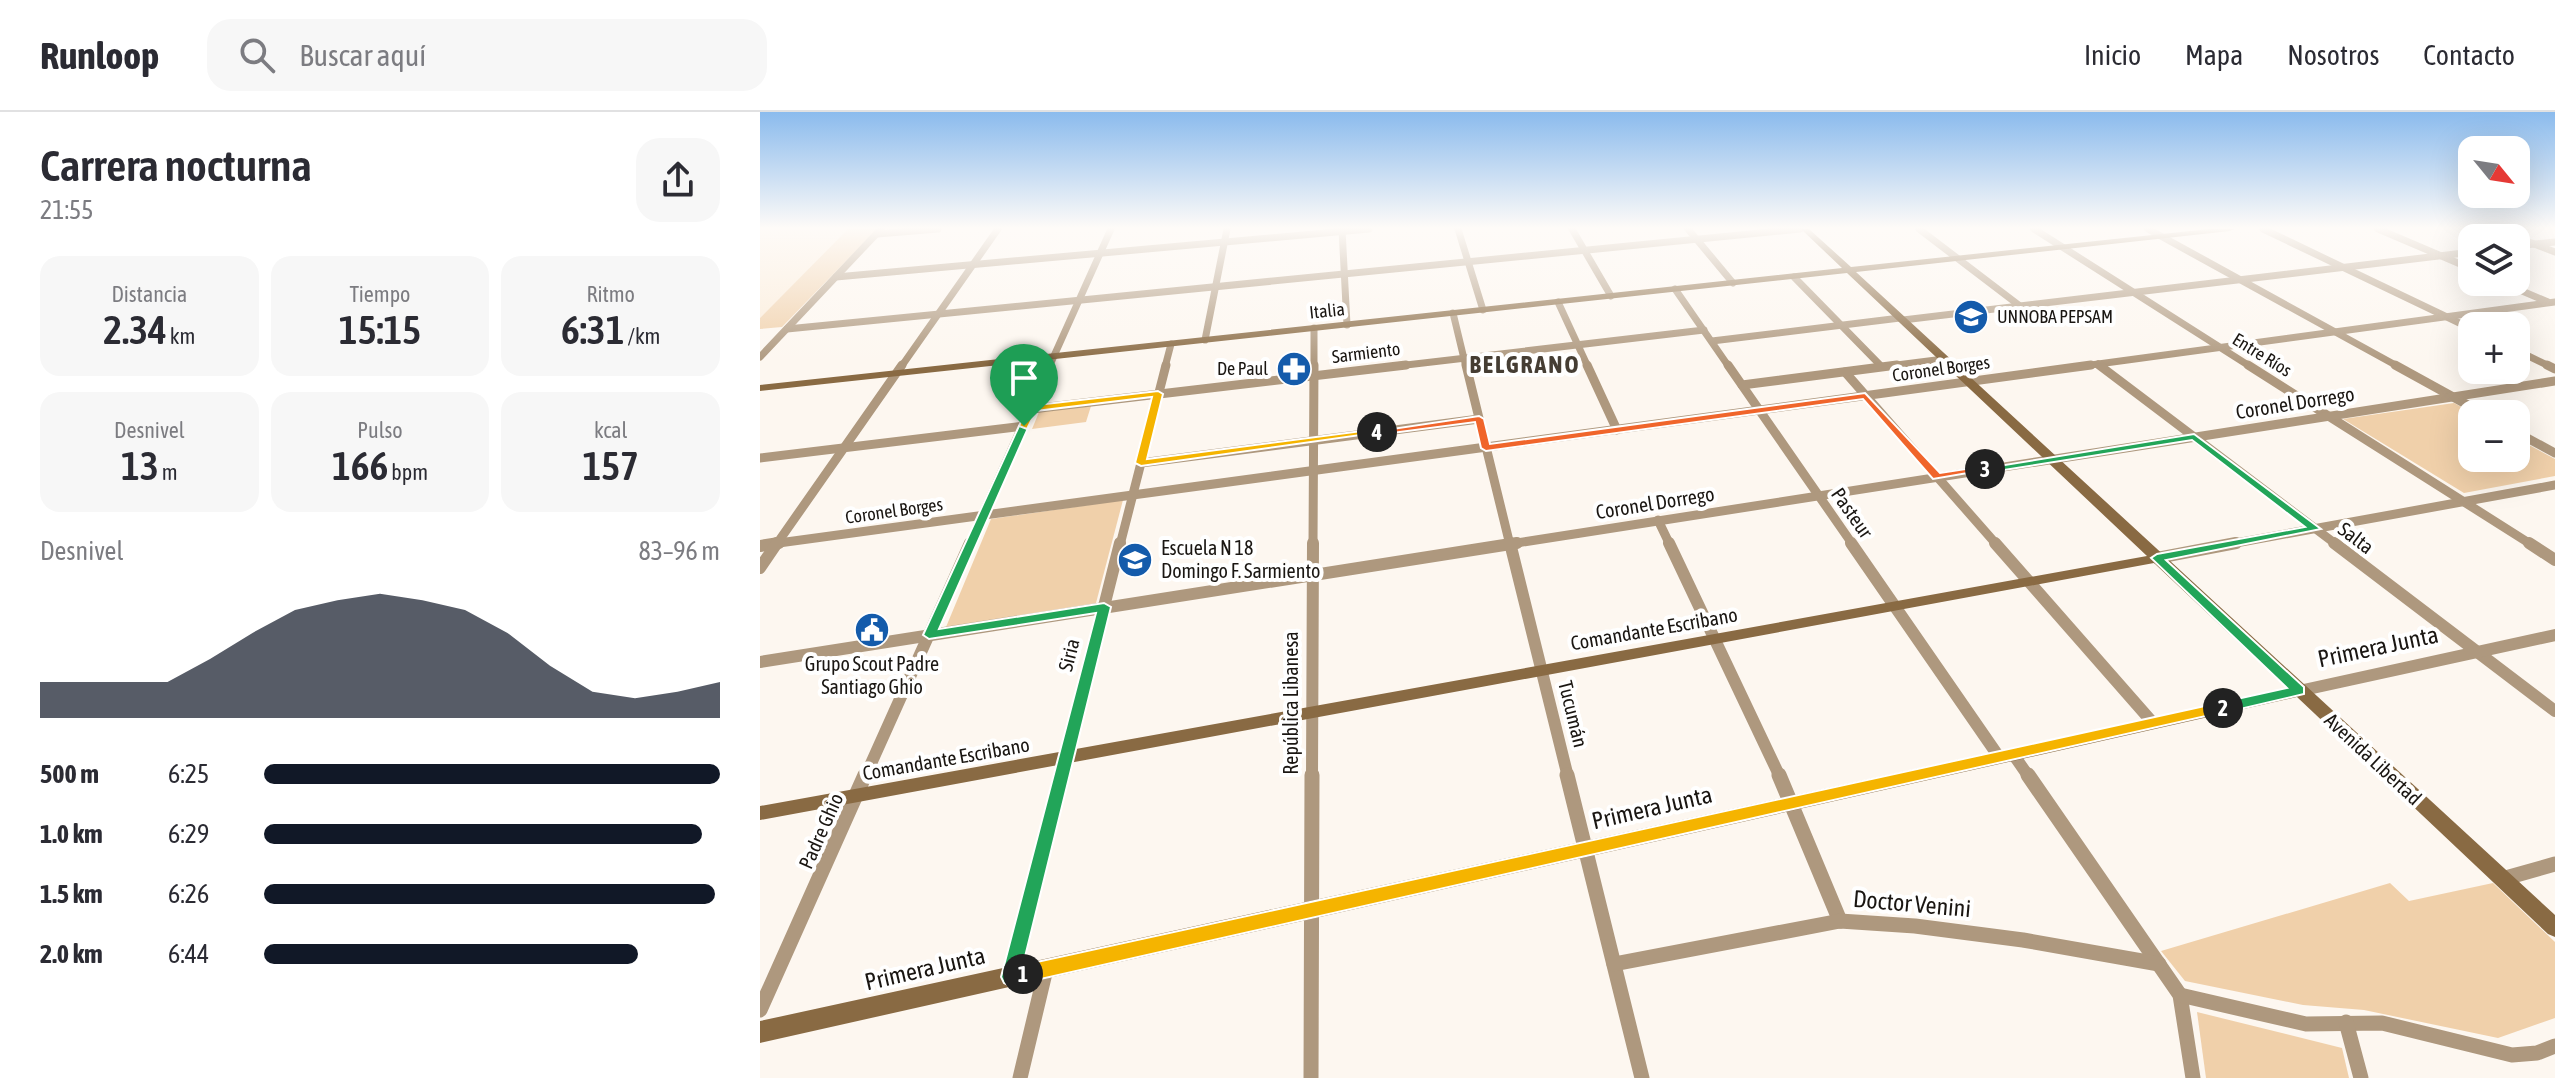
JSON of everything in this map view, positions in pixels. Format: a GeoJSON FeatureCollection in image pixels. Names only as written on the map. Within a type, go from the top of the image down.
{"type":"FeatureCollection","features":[{"type":"Feature","properties":{"kind":"main road","name":"Italia"},"geometry":{"type":"LineString","coordinates":[[760,388],[1821,274]]}},
{"type":"Feature","properties":{"kind":"main road","name":"Avenida Libertad"},"geometry":{"type":"LineString","coordinates":[[1852,274],[2555,928]]}},
{"type":"Feature","properties":{"kind":"main road","name":"Comandante Escribano"},"geometry":{"type":"LineString","coordinates":[[760,813],[2157,558]]}},
{"type":"Feature","properties":{"kind":"main road","name":"Primera Junta"},"geometry":{"type":"LineString","coordinates":[[760,1032],[2299,691]]}},
{"type":"Feature","properties":{"kind":"street"},"geometry":{"type":"LineString","coordinates":[[760,357],[839,274]]}},
{"type":"Feature","properties":{"kind":"street"},"geometry":{"type":"LineString","coordinates":[[836,277],[867,274]]}},
{"type":"Feature","properties":{"kind":"street"},"geometry":{"type":"LineString","coordinates":[[760,568],[966,274]]}},
{"type":"Feature","properties":{"kind":"street","name":"Padre Ghio"},"geometry":{"type":"LineString","coordinates":[[760,1010],[1092,274]]}},
{"type":"Feature","properties":{"kind":"street"},"geometry":{"type":"LineString","coordinates":[[1205,340],[1218,274]]}},
{"type":"Feature","properties":{"kind":"street"},"geometry":{"type":"LineString","coordinates":[[787,329],[1344,274]]}},
{"type":"Feature","properties":{"kind":"street"},"geometry":{"type":"LineString","coordinates":[[1345,274],[1347,325]]}},
{"type":"Feature","properties":{"kind":"street"},"geometry":{"type":"LineString","coordinates":[[1472,274],[1483,310]]}},
{"type":"Feature","properties":{"kind":"street"},"geometry":{"type":"LineString","coordinates":[[1599,274],[1611,296]]}},
{"type":"Feature","properties":{"kind":"street"},"geometry":{"type":"LineString","coordinates":[[1726,274],[1733,283]]}},
{"type":"Feature","properties":{"kind":"street"},"geometry":{"type":"LineString","coordinates":[[1978,274],[2020,306]]}},
{"type":"Feature","properties":{"kind":"street","name":"Entre Ríos"},"geometry":{"type":"LineString","coordinates":[[2104,274],[2555,560]]}},
{"type":"Feature","properties":{"kind":"street"},"geometry":{"type":"LineString","coordinates":[[2229,274],[2458,400]]}},
{"type":"Feature","properties":{"kind":"street"},"geometry":{"type":"LineString","coordinates":[[1712,341],[2291,274]]}},
{"type":"Feature","properties":{"kind":"street"},"geometry":{"type":"LineString","coordinates":[[2357,274],[2458,323]]}},
{"type":"Feature","properties":{"kind":"street"},"geometry":{"type":"LineString","coordinates":[[1794,277],[1882,367]]}},
{"type":"Feature","properties":{"kind":"street","name":"Pasteur"},"geometry":{"type":"LineString","coordinates":[[1675,289],[1894,606],[2180,995]]}},
{"type":"Feature","properties":{"kind":"street"},"geometry":{"type":"LineString","coordinates":[[2530,294],[2553,303]]}},
{"type":"Feature","properties":{"kind":"street"},"geometry":{"type":"LineString","coordinates":[[1558,302],[1617,430]]}},
{"type":"Feature","properties":{"kind":"street","name":"Coronel Borges"},"geometry":{"type":"LineString","coordinates":[[760,546],[2553,303]]}},
{"type":"Feature","properties":{"kind":"street","name":"Tucumán"},"geometry":{"type":"LineString","coordinates":[[1453,313],[1641,1078]]}},
{"type":"Feature","properties":{"kind":"street","name":"República Libanesa"},"geometry":{"type":"LineString","coordinates":[[1311,1078],[1314,328]]}},
{"type":"Feature","properties":{"kind":"street","name":"Sarmiento"},"geometry":{"type":"LineString","coordinates":[[1032,409],[1704,330]]}},
{"type":"Feature","properties":{"kind":"street","name":"Siria"},"geometry":{"type":"LineString","coordinates":[[1010,977],[1171,344]]}},
{"type":"Feature","properties":{"kind":"street"},"geometry":{"type":"LineString","coordinates":[[2530,357],[2555,369]]}},
{"type":"Feature","properties":{"kind":"street"},"geometry":{"type":"LineString","coordinates":[[1742,385],[1944,359]]}},
{"type":"Feature","properties":{"kind":"street","name":"Salta"},"geometry":{"type":"LineString","coordinates":[[2098,364],[2555,711]]}},
{"type":"Feature","properties":{"kind":"street"},"geometry":{"type":"LineString","coordinates":[[1845,372],[2153,723]]}},
{"type":"Feature","properties":{"kind":"street","name":"Coronel Dorrego"},"geometry":{"type":"LineString","coordinates":[[760,662],[2555,381]]}},
{"type":"Feature","properties":{"kind":"street"},"geometry":{"type":"LineString","coordinates":[[1141,463],[1479,419]]}},
{"type":"Feature","properties":{"kind":"street"},"geometry":{"type":"LineString","coordinates":[[760,458],[1024,426]]}},
{"type":"Feature","properties":{"kind":"street"},"geometry":{"type":"LineString","coordinates":[[2530,440],[2555,453]]}},
{"type":"Feature","properties":{"kind":"street","name":"Comandante Escribano"},"geometry":{"type":"LineString","coordinates":[[2157,558],[2555,485]]}},
{"type":"Feature","properties":{"kind":"street"},"geometry":{"type":"LineString","coordinates":[[1658,520],[1792,803],[1840,921]]}},
{"type":"Feature","properties":{"kind":"street","name":"Primera Junta"},"geometry":{"type":"LineString","coordinates":[[2299,691],[2555,635]]}},
{"type":"Feature","properties":{"kind":"street"},"geometry":{"type":"LineString","coordinates":[[2502,879],[2555,864]]}},
{"type":"Feature","properties":{"kind":"street","name":"Doctor Venini"},"geometry":{"type":"LineString","coordinates":[[1614,964],[1840,921],[1915,926],[2023,940],[2159,964]]}},
{"type":"Feature","properties":{"kind":"street"},"geometry":{"type":"LineString","coordinates":[[1020,1078],[1046,969]]}},
{"type":"Feature","properties":{"kind":"street"},"geometry":{"type":"LineString","coordinates":[[2193,1078],[2180,995],[2306,1024],[2382,1023],[2512,1055],[2537,1053],[2555,1046]]}},
{"type":"Feature","properties":{"kind":"street"},"geometry":{"type":"LineString","coordinates":[[2346,1022],[2361,1078]]}},
{"type":"Feature","properties":{"kind":"shaded area"},"geometry":{"type":"Polygon","coordinates":[[[760,274],[803,274],[760,318],[760,274]]]}},
{"type":"Feature","properties":{"kind":"shaded area"},"geometry":{"type":"Polygon","coordinates":[[[803,274],[833,274],[782,327],[760,329],[760,318],[803,274]]]}},
{"type":"Feature","properties":{"kind":"shaded area"},"geometry":{"type":"Polygon","coordinates":[[[2454,403],[2458,405],[2458,472],[2530,472],[2530,446],[2555,459],[2555,476],[2464,493],[2343,419],[2454,403]]]}},
{"type":"Feature","properties":{"kind":"shaded area"},"geometry":{"type":"Polygon","coordinates":[[[1091,406],[1086,422],[1032,429],[1039,412],[1091,406]]]}},
{"type":"Feature","properties":{"kind":"shaded area"},"geometry":{"type":"Polygon","coordinates":[[[1123,500],[1096,603],[946,627],[991,519],[1123,500]]]}},
{"type":"Feature","properties":{"kind":"shaded area"},"geometry":{"type":"Polygon","coordinates":[[[2390,883],[2409,901],[2493,883],[2555,942],[2555,1018],[2498,1038],[2364,1010],[2303,1005],[2185,981],[2161,951],[2390,883]]]}},
{"type":"Feature","properties":{"kind":"shaded area"},"geometry":{"type":"Polygon","coordinates":[[[2197,1012],[2342,1048],[2349,1078],[2206,1078],[2197,1012]]]}},
{"type":"Feature","properties":{"kind":"place","name":"UNNOBA PEPSAM"},"geometry":{"type":"Point","coordinates":[1971,317]}},
{"type":"Feature","properties":{"kind":"place","name":"De Paul"},"geometry":{"type":"Point","coordinates":[1294,369]}},
{"type":"Feature","properties":{"kind":"place","name":"Escuela N 18 Domingo F. Sarmiento"},"geometry":{"type":"Point","coordinates":[1135,560]}},
{"type":"Feature","properties":{"kind":"place","name":"Grupo Scout Padre Santiago Ghio"},"geometry":{"type":"Point","coordinates":[872,630]}},
{"type":"Feature","properties":{"kind":"district","name":"BELGRANO"},"geometry":{"type":"Point","coordinates":[1525,365]}},
{"type":"Feature","properties":{"kind":"route"},"geometry":{"type":"LineString","coordinates":[[1158,394],[1141,463],[1479,419],[1486,448],[1865,396],[1937,477],[2194,437],[2315,529],[2157,558],[2299,691],[1010,977],[1104,607],[929,635],[1024,426],[1032,409],[1158,394]]}}]}
